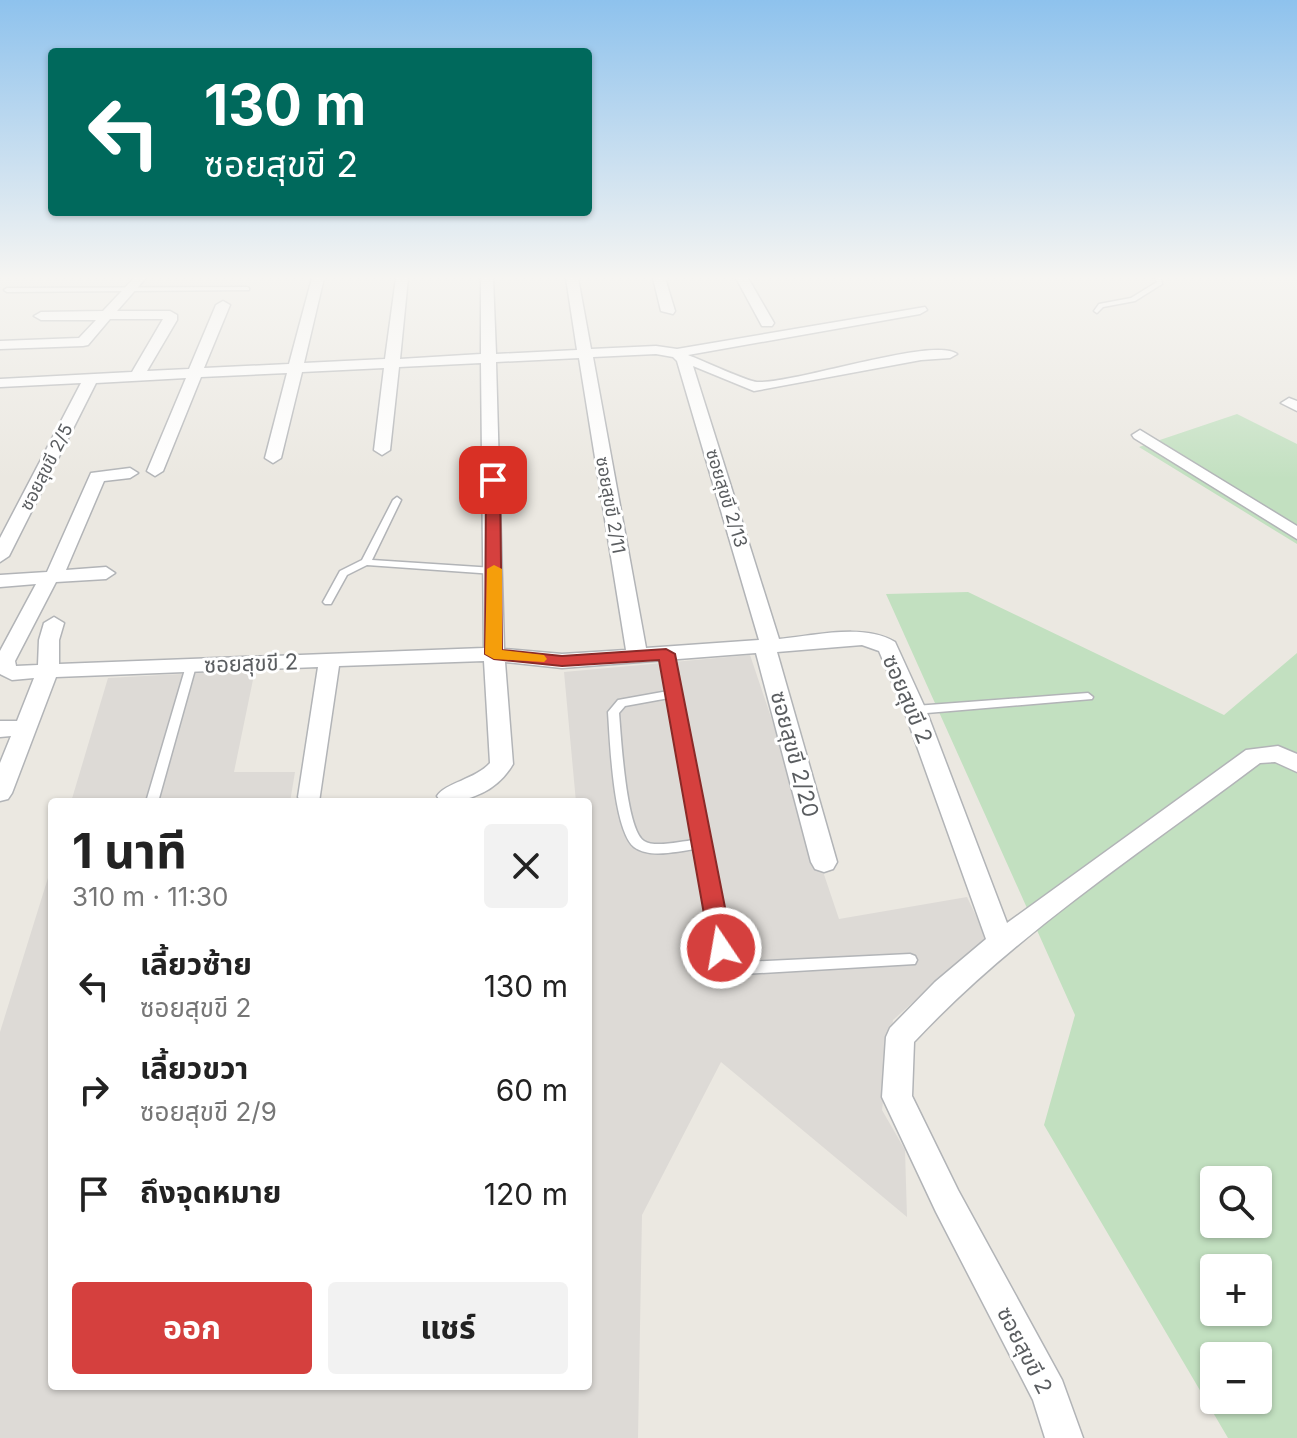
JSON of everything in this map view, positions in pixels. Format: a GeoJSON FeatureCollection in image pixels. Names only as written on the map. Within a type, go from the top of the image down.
{"type":"FeatureCollection","features":[{"type":"Feature","properties":{"kind":"street"},"geometry":{"type":"LineString","coordinates":[[137,375],[155,345]]}},
{"type":"Feature","properties":{"kind":"street"},"geometry":{"type":"LineString","coordinates":[[155,471],[205,345]]}},
{"type":"Feature","properties":{"kind":"street"},"geometry":{"type":"LineString","coordinates":[[273,458],[300,345]]}},
{"type":"Feature","properties":{"kind":"street"},"geometry":{"type":"LineString","coordinates":[[382,450],[394,345]]}},
{"type":"Feature","properties":{"kind":"street"},"geometry":{"type":"LineString","coordinates":[[449,796],[486,782],[497,774],[502,764],[494,654],[490,345]]}},
{"type":"Feature","properties":{"kind":"street","name":"ซอยสุขขี 2/11"},"geometry":{"type":"LineString","coordinates":[[584,345],[637,657]]}},
{"type":"Feature","properties":{"kind":"street"},"geometry":{"type":"LineString","coordinates":[[680,356],[737,345]]}},
{"type":"Feature","properties":{"kind":"street"},"geometry":{"type":"LineString","coordinates":[[0,383],[656,350],[704,364],[754,387],[921,356],[950,354]]}},
{"type":"Feature","properties":{"kind":"street","name":"ซอยสุขขี 2/13"},"geometry":{"type":"LineString","coordinates":[[680,356],[768,647]]}},
{"type":"Feature","properties":{"kind":"street","name":"ซอยสุขขี 2/5"},"geometry":{"type":"LineString","coordinates":[[0,556],[91,378]]}},
{"type":"Feature","properties":{"kind":"street"},"geometry":{"type":"LineString","coordinates":[[1140,435],[1297,534]]}},
{"type":"Feature","properties":{"kind":"street"},"geometry":{"type":"LineString","coordinates":[[51,577],[97,477],[130,473]]}},
{"type":"Feature","properties":{"kind":"street"},"geometry":{"type":"LineString","coordinates":[[0,581],[106,573]]}},
{"type":"Feature","properties":{"kind":"street","name":"ซอยสุขขี 2"},"geometry":{"type":"LineString","coordinates":[[51,577],[5,661],[5,668],[12,673],[494,654],[562,661],[862,639],[880,642],[888,647],[915,710],[1001,942],[945,990],[900,1037],[897,1097],[947,1201],[1049,1393],[1064,1438]]}},
{"type":"Feature","properties":{"kind":"street"},"geometry":{"type":"LineString","coordinates":[[0,793],[12,728],[48,671],[49,640],[54,623]]}},
{"type":"Feature","properties":{"kind":"street","name":"ซอยสุขขี 2/20"},"geometry":{"type":"LineString","coordinates":[[768,647],[824,862]]}},
{"type":"Feature","properties":{"kind":"street"},"geometry":{"type":"LineString","coordinates":[[310,797],[329,660]]}},
{"type":"Feature","properties":{"kind":"street"},"geometry":{"type":"LineString","coordinates":[[1001,942],[1254,756],[1278,754],[1297,764]]}},
{"type":"Feature","properties":{"kind":"lane"},"geometry":{"type":"LineString","coordinates":[[366,562],[397,500]]}},
{"type":"Feature","properties":{"kind":"lane"},"geometry":{"type":"LineString","coordinates":[[328,602],[343,573],[366,562],[494,571]]}},
{"type":"Feature","properties":{"kind":"lane"},"geometry":{"type":"LineString","coordinates":[[666,654],[721,948],[730,961],[743,968],[910,960]]}},
{"type":"Feature","properties":{"kind":"lane"},"geometry":{"type":"LineString","coordinates":[[153,798],[191,666]]}},
{"type":"Feature","properties":{"kind":"lane"},"geometry":{"type":"LineString","coordinates":[[673,694],[622,703],[613,712],[626,821],[633,839],[639,844],[666,847],[700,844]]}},
{"type":"Feature","properties":{"kind":"lane"},"geometry":{"type":"LineString","coordinates":[[915,710],[1088,697]]}},
{"type":"Feature","properties":{"kind":"shaded area"},"geometry":{"type":"Polygon","coordinates":[[[750,655],[839,919],[967,897],[986,937],[893,1020],[882,1110],[905,1150],[907,1217],[721,1062],[642,1215],[638,1438],[0,1438],[0,1032],[48,878],[48,1390],[592,1390],[592,798],[576,798],[564,672],[750,655]]]}},
{"type":"Feature","properties":{"kind":"shaded area"},"geometry":{"type":"Polygon","coordinates":[[[255,670],[234,772],[295,772],[291,798],[72,798],[108,678],[255,670]]]}},
{"type":"Feature","properties":{"kind":"green space"},"geometry":{"type":"Polygon","coordinates":[[[1237,414],[1297,444],[1297,544],[1139,447],[1237,414]]]}},
{"type":"Feature","properties":{"kind":"green space"},"geometry":{"type":"Polygon","coordinates":[[[968,592],[1224,715],[1297,653],[1297,1438],[1228,1438],[1214,1414],[1272,1414],[1272,1342],[1200,1342],[1200,1390],[1044,1125],[1075,1015],[886,594],[968,592]]]}},
{"type":"Feature","properties":{"kind":"slow traffic"},"geometry":{"type":"LineString","coordinates":[[494,569],[494,654],[538,659]]}},
{"type":"Feature","properties":{"kind":"route"},"geometry":{"type":"LineString","coordinates":[[493,480],[494,654],[562,661],[666,654],[721,948]]}}]}
